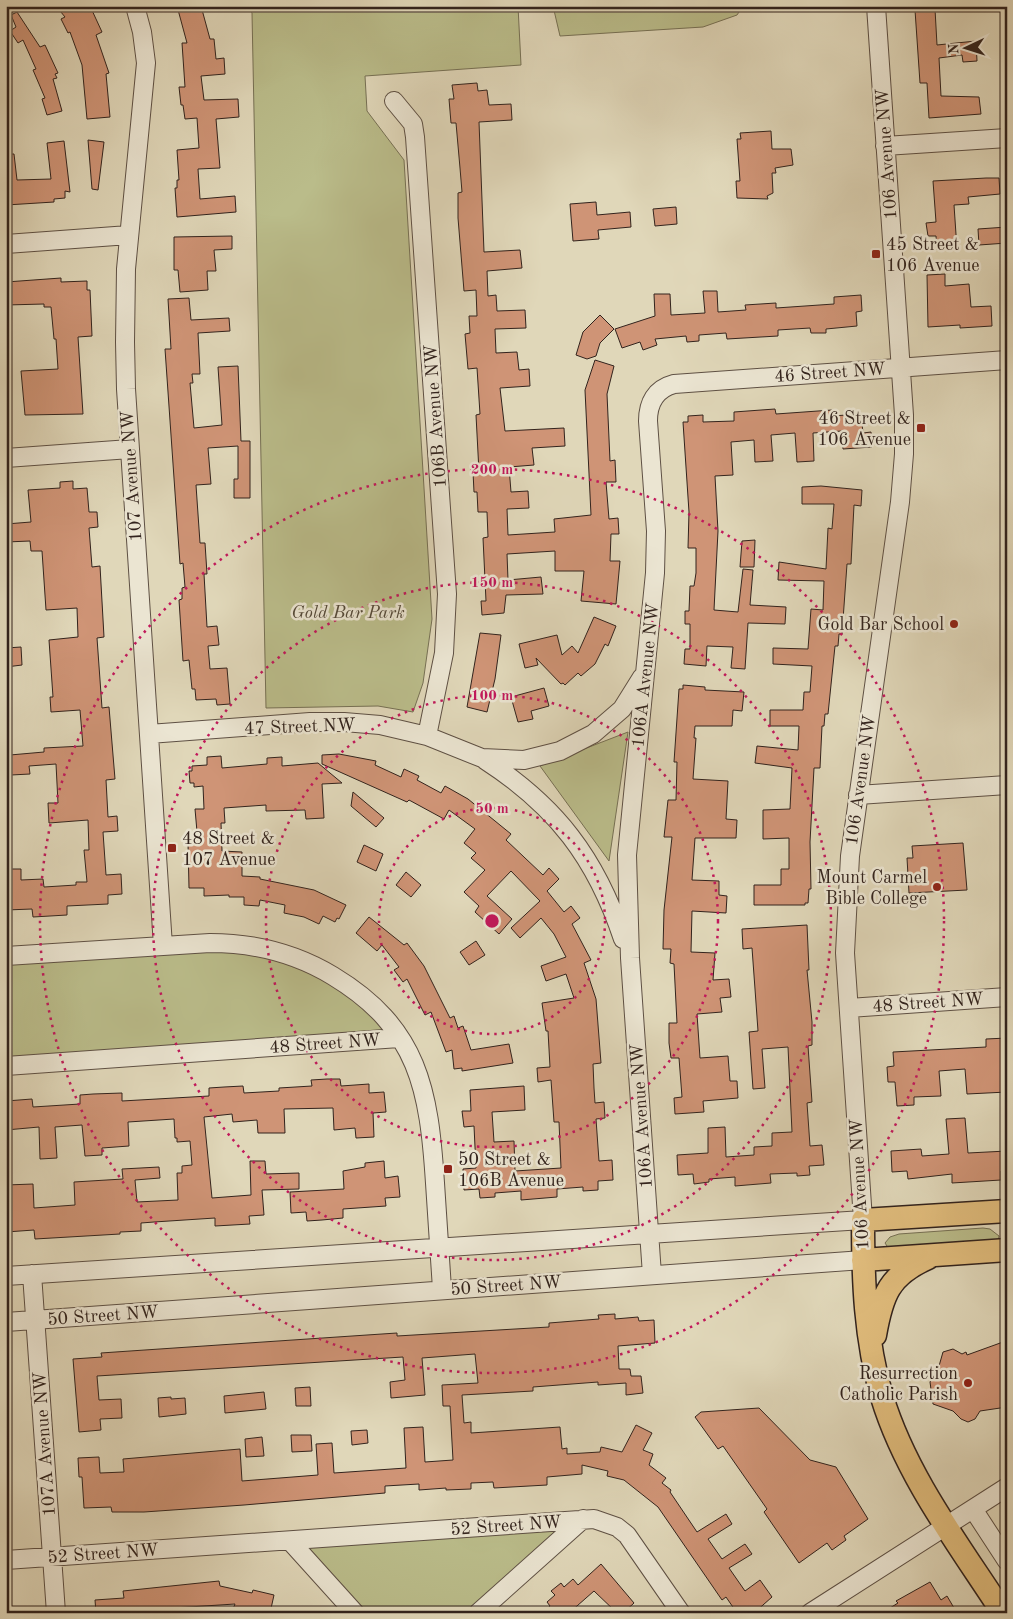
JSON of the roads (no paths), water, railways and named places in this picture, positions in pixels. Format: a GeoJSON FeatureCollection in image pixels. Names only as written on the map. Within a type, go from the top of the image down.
{"type":"FeatureCollection","features":[{"type":"Feature","properties":{"kind":"main road"},"geometry":{"type":"LineString","coordinates":[[863,1220],[1007,1211]]}},
{"type":"Feature","properties":{"kind":"main road","name":"106 Avenue NW"},"geometry":{"type":"LineString","coordinates":[[863,1220],[863,1260],[867,1323],[883,1399],[903,1450],[946,1525],[1003,1613]]}},
{"type":"Feature","properties":{"kind":"main road","name":"50 Street NW"},"geometry":{"type":"LineString","coordinates":[[863,1260],[1007,1250]]}},
{"type":"Feature","properties":{"kind":"main road"},"geometry":{"type":"LineString","coordinates":[[872,1353],[879,1311],[890,1285],[906,1268],[936,1254]]}},
{"type":"Feature","properties":{"kind":"street","name":"106 Avenue NW"},"geometry":{"type":"LineString","coordinates":[[863,1220],[845,953],[846,902],[858,795],[903,474],[904,415],[876,6]]}},
{"type":"Feature","properties":{"kind":"street","name":"107 Avenue NW"},"geometry":{"type":"LineString","coordinates":[[135,7],[142,32],[146,63],[129,235],[125,342],[130,449],[163,946]]}},
{"type":"Feature","properties":{"kind":"street","name":"106B Avenue NW"},"geometry":{"type":"LineString","coordinates":[[394,101],[413,124],[415,137],[446,577],[447,612],[444,653],[427,736]]}},
{"type":"Feature","properties":{"kind":"street"},"geometry":{"type":"LineString","coordinates":[[886,146],[1007,138]]}},
{"type":"Feature","properties":{"kind":"street"},"geometry":{"type":"LineString","coordinates":[[6,244],[129,235]]}},
{"type":"Feature","properties":{"kind":"street","name":"46 Street NW"},"geometry":{"type":"LineString","coordinates":[[656,394],[668,386],[682,383],[1007,360]]}},
{"type":"Feature","properties":{"kind":"street","name":"106A Avenue NW"},"geometry":{"type":"LineString","coordinates":[[652,1274],[630,958],[628,840],[647,668],[656,551],[648,413],[656,394]]}},
{"type":"Feature","properties":{"kind":"street"},"geometry":{"type":"LineString","coordinates":[[6,458],[130,449]]}},
{"type":"Feature","properties":{"kind":"street","name":"47 Street NW"},"geometry":{"type":"LineString","coordinates":[[149,734],[329,722],[380,726],[427,736],[482,758],[524,760],[560,751],[583,740],[605,726],[622,709],[647,668]]}},
{"type":"Feature","properties":{"kind":"street","name":"106A Avenue NW"},"geometry":{"type":"LineString","coordinates":[[482,758],[539,799],[581,848],[605,890],[630,958]]}},
{"type":"Feature","properties":{"kind":"street"},"geometry":{"type":"LineString","coordinates":[[858,795],[1007,785]]}},
{"type":"Feature","properties":{"kind":"street","name":"48 Street NW"},"geometry":{"type":"LineString","coordinates":[[6,956],[210,944],[243,944],[262,947],[300,958],[355,990],[386,1020],[399,1038]]}},
{"type":"Feature","properties":{"kind":"street","name":"48 Street NW"},"geometry":{"type":"LineString","coordinates":[[849,1008],[1007,997]]}},
{"type":"Feature","properties":{"kind":"street"},"geometry":{"type":"LineString","coordinates":[[399,1038],[418,1073],[429,1110],[442,1289]]}},
{"type":"Feature","properties":{"kind":"street","name":"48 Street NW"},"geometry":{"type":"LineString","coordinates":[[6,1066],[399,1038]]}},
{"type":"Feature","properties":{"kind":"street"},"geometry":{"type":"LineString","coordinates":[[6,1276],[649,1232],[863,1220]]}},
{"type":"Feature","properties":{"kind":"street","name":"50 Street NW"},"geometry":{"type":"LineString","coordinates":[[6,1322],[863,1260]]}},
{"type":"Feature","properties":{"kind":"street","name":"107A Avenue NW"},"geometry":{"type":"LineString","coordinates":[[32,1274],[56,1613]]}},
{"type":"Feature","properties":{"kind":"street"},"geometry":{"type":"LineString","coordinates":[[810,1613],[1007,1487]]}},
{"type":"Feature","properties":{"kind":"street"},"geometry":{"type":"LineString","coordinates":[[974,1508],[1007,1561]]}},
{"type":"Feature","properties":{"kind":"street"},"geometry":{"type":"LineString","coordinates":[[583,1519],[610,1524],[627,1535],[681,1613]]}},
{"type":"Feature","properties":{"kind":"street","name":"52 Street NW"},"geometry":{"type":"LineString","coordinates":[[6,1560],[583,1519]]}},
{"type":"Feature","properties":{"kind":"street","name":"52 Street NW"},"geometry":{"type":"LineString","coordinates":[[478,1613],[583,1519]]}},
{"type":"Feature","properties":{"kind":"street"},"geometry":{"type":"LineString","coordinates":[[290,1541],[355,1613]]}},
{"type":"Feature","properties":{"kind":"place","name":"45 Street & 106 Avenue"},"geometry":{"type":"Point","coordinates":[876,254]}},
{"type":"Feature","properties":{"kind":"place","name":"46 Street & 106 Avenue"},"geometry":{"type":"Point","coordinates":[921,428]}},
{"type":"Feature","properties":{"kind":"place","name":"Gold Bar School"},"geometry":{"type":"Point","coordinates":[954,624]}},
{"type":"Feature","properties":{"kind":"place","name":"48 Street & 107 Avenue"},"geometry":{"type":"Point","coordinates":[172,848]}},
{"type":"Feature","properties":{"kind":"place","name":"Mount Carmel Bible College"},"geometry":{"type":"Point","coordinates":[937,887]}},
{"type":"Feature","properties":{"kind":"place","name":"50 Street & 106B Avenue"},"geometry":{"type":"Point","coordinates":[448,1169]}},
{"type":"Feature","properties":{"kind":"place","name":"Resurrection Catholic Parish"},"geometry":{"type":"Point","coordinates":[968,1383]}},
{"type":"Feature","properties":{"kind":"park label","name":"Gold Bar Park"},"geometry":{"type":"Point","coordinates":[348,612]}}]}
